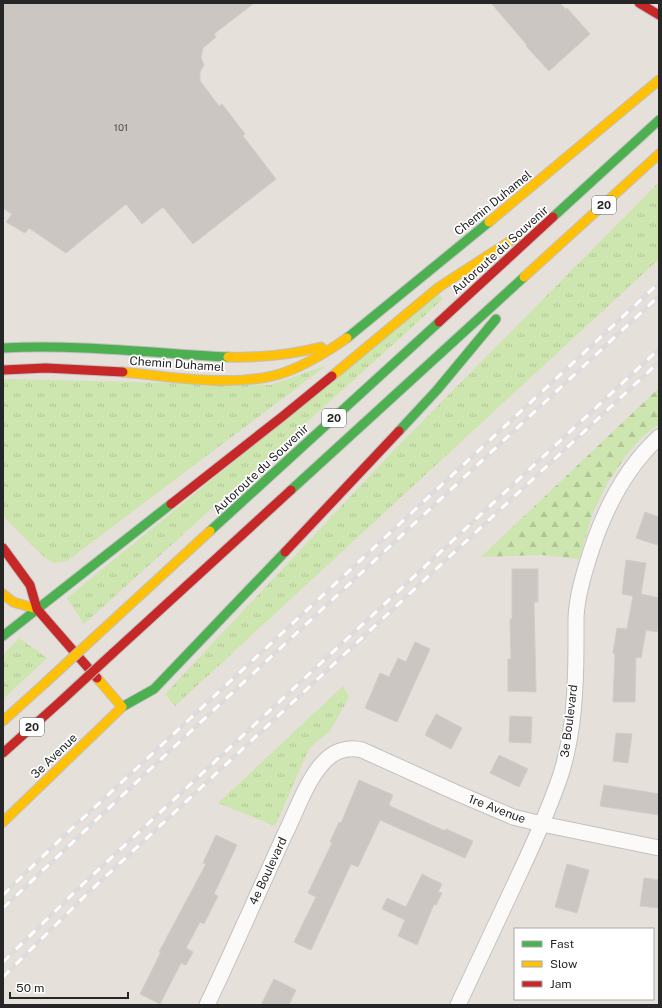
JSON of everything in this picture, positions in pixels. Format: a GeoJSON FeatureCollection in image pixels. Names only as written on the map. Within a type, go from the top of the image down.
{"type":"FeatureCollection","features":[{"type":"Feature","properties":{"kind":"main road"},"geometry":{"type":"LineString","coordinates":[[639,3],[659,15]]}},
{"type":"Feature","properties":{"kind":"main road","name":"Chemin Duhamel"},"geometry":{"type":"LineString","coordinates":[[3,370],[31,368],[77,369],[196,379],[250,379],[291,371],[317,357],[364,324],[659,80]]}},
{"type":"Feature","properties":{"kind":"main road","name":"Autoroute du Souvenir"},"geometry":{"type":"LineString","coordinates":[[3,721],[659,120]]}},
{"type":"Feature","properties":{"kind":"main road","name":"20"},"geometry":{"type":"LineString","coordinates":[[3,754],[659,154]]}},
{"type":"Feature","properties":{"kind":"main road"},"geometry":{"type":"LineString","coordinates":[[3,636],[283,416],[439,287],[571,202]]}},
{"type":"Feature","properties":{"kind":"main road","name":"3e Avenue"},"geometry":{"type":"LineString","coordinates":[[3,822],[122,707],[154,689],[205,637],[437,390],[548,256]]}},
{"type":"Feature","properties":{"kind":"main road","name":"Chemin Duhamel"},"geometry":{"type":"LineString","coordinates":[[3,348],[77,348],[214,356],[264,357],[302,352],[340,341]]}},
{"type":"Feature","properties":{"kind":"main road"},"geometry":{"type":"LineString","coordinates":[[3,548],[30,586],[37,609],[122,707]]}},
{"type":"Feature","properties":{"kind":"main road"},"geometry":{"type":"LineString","coordinates":[[3,594],[12,602],[37,609]]}},
{"type":"Feature","properties":{"kind":"street","name":"3e Boulevard"},"geometry":{"type":"LineString","coordinates":[[458,1005],[542,824],[561,775],[572,718],[576,666],[576,621],[578,602],[582,580],[593,543],[607,509],[626,474],[659,437]]}},
{"type":"Feature","properties":{"kind":"street","name":"1re Avenue"},"geometry":{"type":"LineString","coordinates":[[343,749],[352,748],[362,750],[513,817],[659,848]]}},
{"type":"Feature","properties":{"kind":"street","name":"4e Boulevard"},"geometry":{"type":"LineString","coordinates":[[207,1005],[257,893],[308,786],[321,764],[328,757],[343,749]]}},
{"type":"Feature","properties":{"kind":"green space"},"geometry":{"type":"Polygon","coordinates":[[[659,182],[659,259],[175,706],[165,694],[394,450],[659,182]]]}},
{"type":"Feature","properties":{"kind":"green space"},"geometry":{"type":"Polygon","coordinates":[[[439,294],[443,299],[84,624],[67,598],[439,294]]]}},
{"type":"Feature","properties":{"kind":"green space"},"geometry":{"type":"Polygon","coordinates":[[[327,365],[67,561],[54,563],[45,558],[3,516],[3,380],[271,385],[327,365]]]}},
{"type":"Feature","properties":{"kind":"green space"},"geometry":{"type":"Polygon","coordinates":[[[659,388],[659,424],[642,437],[625,457],[608,482],[593,512],[579,559],[542,555],[481,557],[659,388]]]}},
{"type":"Feature","properties":{"kind":"green space"},"geometry":{"type":"Polygon","coordinates":[[[19,638],[47,658],[3,699],[3,655],[19,638]]]}},
{"type":"Feature","properties":{"kind":"green space"},"geometry":{"type":"Polygon","coordinates":[[[343,686],[349,697],[330,731],[313,745],[307,753],[275,826],[218,803],[343,686]]]}},
{"type":"Feature","properties":{"kind":"building"},"geometry":{"type":"Polygon","coordinates":[[[3,3],[254,3],[214,34],[216,37],[203,48],[201,58],[204,65],[200,72],[200,81],[219,106],[222,104],[245,134],[243,136],[276,179],[193,244],[163,207],[142,224],[126,204],[66,253],[29,228],[25,233],[6,222],[12,214],[3,208],[3,3]]]}},
{"type":"Feature","properties":{"kind":"building"},"geometry":{"type":"Polygon","coordinates":[[[491,3],[560,3],[566,10],[567,8],[590,34],[549,71],[526,46],[527,45],[491,3]]]}},
{"type":"Feature","properties":{"kind":"building"},"geometry":{"type":"Polygon","coordinates":[[[645,512],[659,517],[659,538],[657,545],[636,538],[645,512]]]}},
{"type":"Feature","properties":{"kind":"building"},"geometry":{"type":"Polygon","coordinates":[[[626,560],[646,563],[641,594],[659,598],[659,618],[657,632],[646,630],[641,658],[636,657],[635,702],[613,702],[615,654],[613,653],[617,628],[627,629],[633,596],[622,594],[626,560]]]}},
{"type":"Feature","properties":{"kind":"building"},"geometry":{"type":"Polygon","coordinates":[[[512,569],[538,569],[538,602],[534,602],[536,692],[508,691],[508,659],[511,659],[510,619],[512,619],[512,569]]]}},
{"type":"Feature","properties":{"kind":"building"},"geometry":{"type":"Polygon","coordinates":[[[415,642],[430,649],[397,722],[365,708],[380,673],[389,677],[398,658],[406,662],[415,642]]]}},
{"type":"Feature","properties":{"kind":"building"},"geometry":{"type":"Polygon","coordinates":[[[436,714],[462,728],[451,749],[425,735],[436,714]]]}},
{"type":"Feature","properties":{"kind":"building"},"geometry":{"type":"Polygon","coordinates":[[[510,716],[532,717],[531,743],[509,742],[510,716]]]}},
{"type":"Feature","properties":{"kind":"building"},"geometry":{"type":"Polygon","coordinates":[[[616,733],[632,734],[628,763],[613,761],[616,733]]]}},
{"type":"Feature","properties":{"kind":"building"},"geometry":{"type":"Polygon","coordinates":[[[499,755],[528,769],[519,787],[490,773],[499,755]]]}},
{"type":"Feature","properties":{"kind":"building"},"geometry":{"type":"Polygon","coordinates":[[[359,780],[393,795],[389,804],[390,806],[445,831],[446,829],[473,841],[465,858],[380,820],[358,867],[351,864],[311,950],[294,942],[316,897],[308,893],[332,843],[330,842],[339,822],[341,823],[359,780]]]}},
{"type":"Feature","properties":{"kind":"building"},"geometry":{"type":"Polygon","coordinates":[[[604,785],[659,794],[659,815],[600,806],[604,785]]]}},
{"type":"Feature","properties":{"kind":"building"},"geometry":{"type":"Polygon","coordinates":[[[216,835],[237,845],[214,894],[218,896],[204,924],[200,922],[186,948],[193,952],[186,965],[181,963],[160,1004],[140,994],[161,952],[159,952],[206,864],[203,863],[216,835]]]}},
{"type":"Feature","properties":{"kind":"building"},"geometry":{"type":"Polygon","coordinates":[[[567,864],[589,870],[577,913],[555,907],[567,864]]]}},
{"type":"Feature","properties":{"kind":"building"},"geometry":{"type":"Polygon","coordinates":[[[422,874],[442,884],[438,892],[442,893],[436,905],[434,904],[417,945],[398,936],[405,920],[382,909],[387,898],[406,907],[422,874]]]}},
{"type":"Feature","properties":{"kind":"building"},"geometry":{"type":"Polygon","coordinates":[[[644,878],[659,880],[659,908],[640,906],[644,878]]]}},
{"type":"Feature","properties":{"kind":"building"},"geometry":{"type":"Polygon","coordinates":[[[274,979],[296,990],[289,1005],[261,1005],[274,979]]]}},
{"type":"Feature","properties":{"kind":"railway"},"geometry":{"type":"LineString","coordinates":[[3,895],[68,832],[659,283]]}},
{"type":"Feature","properties":{"kind":"railway"},"geometry":{"type":"LineString","coordinates":[[3,908],[659,296]]}},
{"type":"Feature","properties":{"kind":"railway"},"geometry":{"type":"LineString","coordinates":[[3,962],[83,884],[659,349]]}},
{"type":"Feature","properties":{"kind":"railway"},"geometry":{"type":"LineString","coordinates":[[3,977],[89,892],[659,362]]}},
{"type":"Feature","properties":{"kind":"traffic: fast"},"geometry":{"type":"LineString","coordinates":[[553,217],[659,120]]}},
{"type":"Feature","properties":{"kind":"traffic: fast"},"geometry":{"type":"LineString","coordinates":[[347,338],[489,222]]}},
{"type":"Feature","properties":{"kind":"traffic: fast"},"geometry":{"type":"LineString","coordinates":[[291,490],[524,277]]}},
{"type":"Feature","properties":{"kind":"traffic: fast"},"geometry":{"type":"LineString","coordinates":[[399,431],[437,390],[496,319]]}},
{"type":"Feature","properties":{"kind":"traffic: fast"},"geometry":{"type":"LineString","coordinates":[[210,531],[439,322]]}},
{"type":"Feature","properties":{"kind":"traffic: fast"},"geometry":{"type":"LineString","coordinates":[[3,348],[87,348],[228,357]]}},
{"type":"Feature","properties":{"kind":"traffic: fast"},"geometry":{"type":"LineString","coordinates":[[3,636],[171,504]]}},
{"type":"Feature","properties":{"kind":"traffic: fast"},"geometry":{"type":"LineString","coordinates":[[122,707],[154,689],[285,552]]}},
{"type":"Feature","properties":{"kind":"traffic: slow"},"geometry":{"type":"LineString","coordinates":[[489,222],[659,80]]}},
{"type":"Feature","properties":{"kind":"traffic: slow"},"geometry":{"type":"LineString","coordinates":[[524,277],[659,154]]}},
{"type":"Feature","properties":{"kind":"traffic: slow"},"geometry":{"type":"LineString","coordinates":[[332,376],[439,287],[515,238]]}},
{"type":"Feature","properties":{"kind":"traffic: slow"},"geometry":{"type":"LineString","coordinates":[[123,372],[225,381],[265,377],[283,373],[300,366],[347,338]]}},
{"type":"Feature","properties":{"kind":"traffic: slow"},"geometry":{"type":"LineString","coordinates":[[228,357],[275,355],[321,347]]}},
{"type":"Feature","properties":{"kind":"traffic: slow"},"geometry":{"type":"LineString","coordinates":[[97,635],[210,531]]}},
{"type":"Feature","properties":{"kind":"traffic: slow"},"geometry":{"type":"LineString","coordinates":[[3,594],[13,602],[37,609]]}},
{"type":"Feature","properties":{"kind":"traffic: slow"},"geometry":{"type":"LineString","coordinates":[[45,683],[97,635]]}},
{"type":"Feature","properties":{"kind":"traffic: slow"},"geometry":{"type":"LineString","coordinates":[[3,822],[122,707],[97,678]]}},
{"type":"Feature","properties":{"kind":"traffic: slow"},"geometry":{"type":"LineString","coordinates":[[3,721],[45,683]]}},
{"type":"Feature","properties":{"kind":"traffic: jam"},"geometry":{"type":"LineString","coordinates":[[639,3],[659,15]]}},
{"type":"Feature","properties":{"kind":"traffic: jam"},"geometry":{"type":"LineString","coordinates":[[439,322],[553,217]]}},
{"type":"Feature","properties":{"kind":"traffic: jam"},"geometry":{"type":"LineString","coordinates":[[3,370],[46,368],[123,372]]}},
{"type":"Feature","properties":{"kind":"traffic: jam"},"geometry":{"type":"LineString","coordinates":[[171,504],[332,376]]}},
{"type":"Feature","properties":{"kind":"traffic: jam"},"geometry":{"type":"LineString","coordinates":[[285,552],[399,431]]}},
{"type":"Feature","properties":{"kind":"traffic: jam"},"geometry":{"type":"LineString","coordinates":[[113,653],[291,490]]}},
{"type":"Feature","properties":{"kind":"traffic: jam"},"geometry":{"type":"LineString","coordinates":[[3,548],[30,585],[37,609],[97,678]]}},
{"type":"Feature","properties":{"kind":"traffic: jam"},"geometry":{"type":"LineString","coordinates":[[61,701],[113,653]]}},
{"type":"Feature","properties":{"kind":"traffic: jam"},"geometry":{"type":"LineString","coordinates":[[3,753],[61,701]]}}]}
